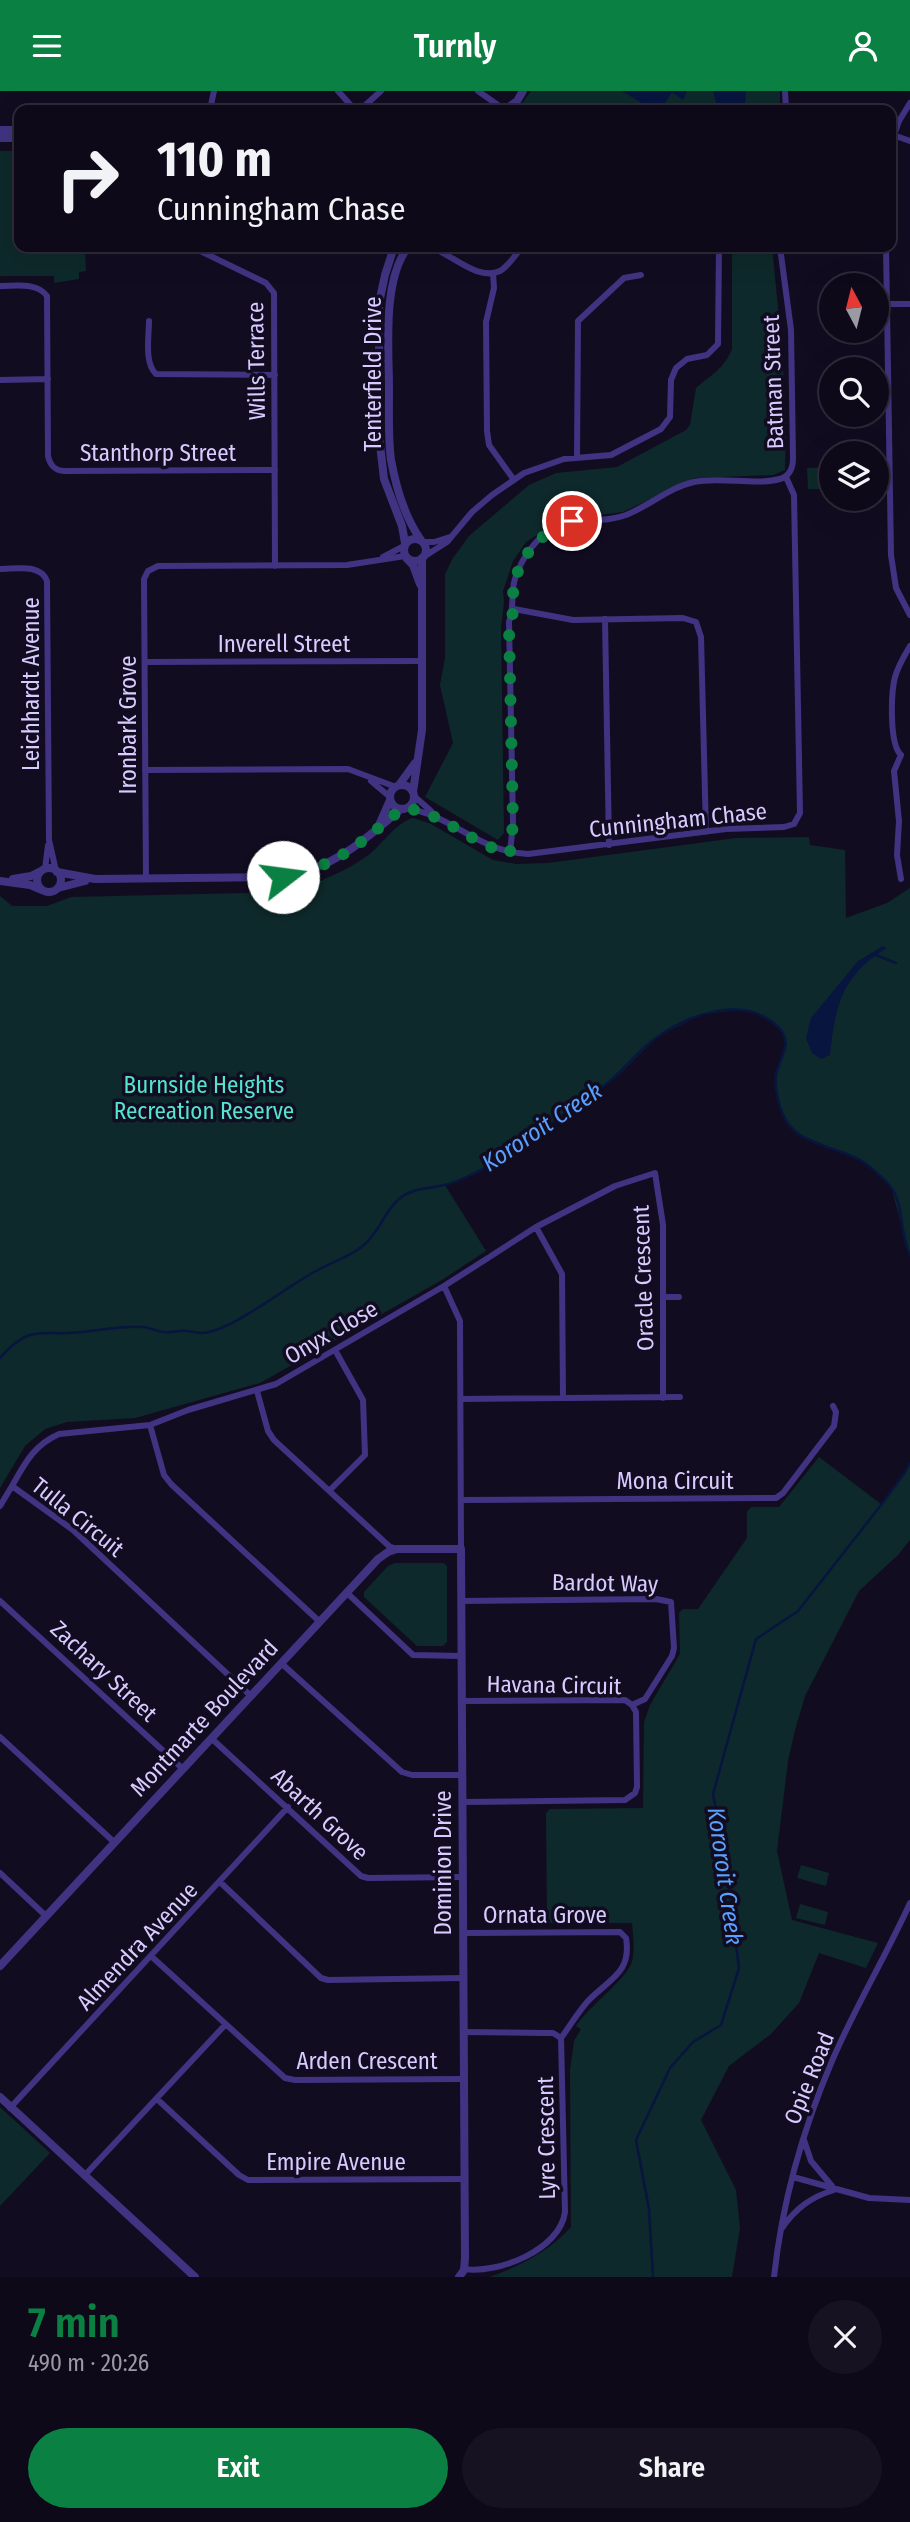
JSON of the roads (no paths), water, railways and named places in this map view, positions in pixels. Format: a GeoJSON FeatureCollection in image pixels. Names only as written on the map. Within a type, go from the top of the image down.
{"type":"FeatureCollection","features":[{"type":"Feature","properties":{"kind":"street"},"geometry":{"type":"LineString","coordinates":[[338,91],[351,105]]}},
{"type":"Feature","properties":{"kind":"street"},"geometry":{"type":"LineString","coordinates":[[366,105],[382,91]]}},
{"type":"Feature","properties":{"kind":"street"},"geometry":{"type":"LineString","coordinates":[[478,91],[498,105]]}},
{"type":"Feature","properties":{"kind":"street"},"geometry":{"type":"LineString","coordinates":[[512,105],[523,91]]}},
{"type":"Feature","properties":{"kind":"street"},"geometry":{"type":"LineString","coordinates":[[896,129],[910,103]]}},
{"type":"Feature","properties":{"kind":"street","name":"Wills Terrace"},"geometry":{"type":"LineString","coordinates":[[202,252],[273,289],[275,566]]}},
{"type":"Feature","properties":{"kind":"street","name":"Tenterfield Drive"},"geometry":{"type":"LineString","coordinates":[[392,252],[384,275],[379,303],[379,436],[384,479],[402,526],[405,544]]}},
{"type":"Feature","properties":{"kind":"street","name":"Tenterfield Drive"},"geometry":{"type":"LineString","coordinates":[[405,252],[398,266],[390,306],[390,444],[399,492],[414,529],[422,541]]}},
{"type":"Feature","properties":{"kind":"street"},"geometry":{"type":"LineString","coordinates":[[442,252],[476,270],[493,273],[505,267],[518,252]]}},
{"type":"Feature","properties":{"kind":"street"},"geometry":{"type":"LineString","coordinates":[[275,566],[347,565],[406,557],[415,561],[447,543],[472,512],[514,479],[544,464],[611,455],[661,429],[667,423],[671,380],[676,368],[687,359],[708,355],[718,344],[719,252]]}},
{"type":"Feature","properties":{"kind":"street","name":"Batman Street"},"geometry":{"type":"LineString","coordinates":[[510,853],[513,823],[509,628],[514,609],[514,585],[525,557],[540,538],[563,524],[584,519],[623,516],[692,482],[775,480],[786,477],[793,466],[791,330],[781,252]]}},
{"type":"Feature","properties":{"kind":"street"},"geometry":{"type":"LineString","coordinates":[[886,252],[886,273]]}},
{"type":"Feature","properties":{"kind":"street"},"geometry":{"type":"LineString","coordinates":[[493,273],[494,288],[486,322],[487,431],[489,445],[514,479]]}},
{"type":"Feature","properties":{"kind":"street"},"geometry":{"type":"LineString","coordinates":[[577,458],[578,321],[624,278],[641,275]]}},
{"type":"Feature","properties":{"kind":"street","name":"Stanthorp Street"},"geometry":{"type":"LineString","coordinates":[[0,286],[35,287],[42,290],[48,301],[48,456],[56,469],[275,470]]}},
{"type":"Feature","properties":{"kind":"street"},"geometry":{"type":"LineString","coordinates":[[889,304],[910,304]]}},
{"type":"Feature","properties":{"kind":"street"},"geometry":{"type":"LineString","coordinates":[[149,321],[150,369],[156,374],[275,375]]}},
{"type":"Feature","properties":{"kind":"street"},"geometry":{"type":"LineString","coordinates":[[888,343],[892,567],[897,588],[910,615]]}},
{"type":"Feature","properties":{"kind":"street"},"geometry":{"type":"LineString","coordinates":[[0,380],[48,379]]}},
{"type":"Feature","properties":{"kind":"street","name":"Cunningham Chase"},"geometry":{"type":"LineString","coordinates":[[413,794],[435,815],[495,849],[510,853],[547,853],[706,832],[794,824],[799,817],[794,495],[786,477]]}},
{"type":"Feature","properties":{"kind":"street"},"geometry":{"type":"LineString","coordinates":[[372,562],[415,538],[435,542],[452,537]]}},
{"type":"Feature","properties":{"kind":"street"},"geometry":{"type":"LineString","coordinates":[[0,880],[29,877],[43,870],[95,879],[268,879],[298,874],[338,859],[412,802],[422,730],[422,590],[423,557],[426,548],[422,541]]}},
{"type":"Feature","properties":{"kind":"street"},"geometry":{"type":"LineString","coordinates":[[405,544],[406,557],[416,571],[422,590]]}},
{"type":"Feature","properties":{"kind":"street","name":"Ironbark Grove"},"geometry":{"type":"LineString","coordinates":[[146,879],[144,579],[148,571],[158,566],[275,566]]}},
{"type":"Feature","properties":{"kind":"street","name":"Leichhardt Avenue"},"geometry":{"type":"LineString","coordinates":[[0,569],[36,569],[47,581],[49,839],[43,870]]}},
{"type":"Feature","properties":{"kind":"street"},"geometry":{"type":"LineString","coordinates":[[514,609],[566,619],[690,618],[698,624],[701,637],[706,832]]}},
{"type":"Feature","properties":{"kind":"street"},"geometry":{"type":"LineString","coordinates":[[605,619],[609,845]]}},
{"type":"Feature","properties":{"kind":"street"},"geometry":{"type":"LineString","coordinates":[[910,646],[899,666],[894,685],[894,744],[901,755],[910,757]]}},
{"type":"Feature","properties":{"kind":"street","name":"Inverell Street"},"geometry":{"type":"LineString","coordinates":[[145,662],[423,661]]}},
{"type":"Feature","properties":{"kind":"street"},"geometry":{"type":"LineString","coordinates":[[901,755],[894,771],[899,821],[897,856],[901,879]]}},
{"type":"Feature","properties":{"kind":"street"},"geometry":{"type":"LineString","coordinates":[[373,833],[387,812],[397,786],[416,761]]}},
{"type":"Feature","properties":{"kind":"street"},"geometry":{"type":"LineString","coordinates":[[145,770],[354,770],[390,799],[394,806],[403,808]]}},
{"type":"Feature","properties":{"kind":"street"},"geometry":{"type":"LineString","coordinates":[[361,774],[397,786],[407,786],[413,794]]}},
{"type":"Feature","properties":{"kind":"street","name":"Cunningham Chase"},"geometry":{"type":"LineString","coordinates":[[403,808],[435,815]]}},
{"type":"Feature","properties":{"kind":"street","name":"Leichhardt Avenue"},"geometry":{"type":"LineString","coordinates":[[49,839],[56,871]]}},
{"type":"Feature","properties":{"kind":"street"},"geometry":{"type":"LineString","coordinates":[[43,870],[37,881],[43,890]]}},
{"type":"Feature","properties":{"kind":"street"},"geometry":{"type":"LineString","coordinates":[[56,871],[61,879],[58,888]]}},
{"type":"Feature","properties":{"kind":"street"},"geometry":{"type":"LineString","coordinates":[[0,880],[30,885],[50,892],[95,879]]}},
{"type":"Feature","properties":{"kind":"street"},"geometry":{"type":"LineString","coordinates":[[654,1173],[665,1173]]}},
{"type":"Feature","properties":{"kind":"street","name":"Oracle Crescent"},"geometry":{"type":"LineString","coordinates":[[490,1257],[536,1227],[615,1186],[654,1173],[663,1225],[663,1398]]}},
{"type":"Feature","properties":{"kind":"street"},"geometry":{"type":"LineString","coordinates":[[536,1227],[562,1274],[563,1398]]}},
{"type":"Feature","properties":{"kind":"street","name":"Onyx Close"},"geometry":{"type":"LineString","coordinates":[[181,1413],[276,1384],[490,1257]]}},
{"type":"Feature","properties":{"kind":"street","name":"Dominion Drive"},"geometry":{"type":"LineString","coordinates":[[444,1286],[460,1321],[464,2269]]}},
{"type":"Feature","properties":{"kind":"street"},"geometry":{"type":"LineString","coordinates":[[663,1297],[679,1297]]}},
{"type":"Feature","properties":{"kind":"street"},"geometry":{"type":"LineString","coordinates":[[328,1491],[365,1455],[363,1400],[335,1350]]}},
{"type":"Feature","properties":{"kind":"street"},"geometry":{"type":"LineString","coordinates":[[257,1391],[268,1431],[274,1440],[390,1547],[461,1549]]}},
{"type":"Feature","properties":{"kind":"street"},"geometry":{"type":"LineString","coordinates":[[461,1399],[680,1398]]}},
{"type":"Feature","properties":{"kind":"street","name":"Mona Circuit"},"geometry":{"type":"LineString","coordinates":[[461,1500],[776,1499],[834,1426],[836,1412],[833,1406]]}},
{"type":"Feature","properties":{"kind":"street","name":"Tulla Circuit"},"geometry":{"type":"LineString","coordinates":[[181,1413],[150,1425],[59,1434],[47,1439],[31,1453],[12,1486],[73,1530],[251,1696]]}},
{"type":"Feature","properties":{"kind":"street"},"geometry":{"type":"LineString","coordinates":[[150,1425],[164,1475],[171,1484],[320,1622]]}},
{"type":"Feature","properties":{"kind":"street"},"geometry":{"type":"LineString","coordinates":[[0,1506],[12,1486]]}},
{"type":"Feature","properties":{"kind":"street","name":"Montmarte Boulevard"},"geometry":{"type":"LineString","coordinates":[[0,1966],[346,1592],[378,1559],[397,1549]]}},
{"type":"Feature","properties":{"kind":"street"},"geometry":{"type":"LineString","coordinates":[[346,1592],[413,1655],[461,1656]]}},
{"type":"Feature","properties":{"kind":"street","name":"Bardot Way"},"geometry":{"type":"LineString","coordinates":[[461,1601],[656,1599],[671,1602],[674,1649],[672,1657],[645,1699],[632,1705]]}},
{"type":"Feature","properties":{"kind":"street","name":"Zachary Street"},"geometry":{"type":"LineString","coordinates":[[0,1601],[183,1769]]}},
{"type":"Feature","properties":{"kind":"street"},"geometry":{"type":"LineString","coordinates":[[281,1663],[402,1772],[412,1775],[462,1775]]}},
{"type":"Feature","properties":{"kind":"street","name":"Havana Circuit"},"geometry":{"type":"LineString","coordinates":[[461,1701],[625,1700],[636,1712],[637,1787],[632,1797],[625,1800],[462,1802]]}},
{"type":"Feature","properties":{"kind":"street"},"geometry":{"type":"LineString","coordinates":[[0,1737],[114,1842]]}},
{"type":"Feature","properties":{"kind":"street","name":"Abarth Grove"},"geometry":{"type":"LineString","coordinates":[[211,1738],[361,1876],[463,1877]]}},
{"type":"Feature","properties":{"kind":"street","name":"Almendra Avenue"},"geometry":{"type":"LineString","coordinates":[[10,2108],[288,1807]]}},
{"type":"Feature","properties":{"kind":"street"},"geometry":{"type":"LineString","coordinates":[[0,1873],[46,1916]]}},
{"type":"Feature","properties":{"kind":"street"},"geometry":{"type":"LineString","coordinates":[[220,1882],[321,1977],[328,1980],[463,1979]]}},
{"type":"Feature","properties":{"kind":"street","name":"Opie Road"},"geometry":{"type":"LineString","coordinates":[[774,2277],[781,2231],[803,2138],[833,2059],[910,1903]]}},
{"type":"Feature","properties":{"kind":"street","name":"Ornata Grove"},"geometry":{"type":"LineString","coordinates":[[463,1933],[620,1932],[626,1938],[627,1958],[619,1974],[586,2003],[561,2038]]}},
{"type":"Feature","properties":{"kind":"street","name":"Arden Crescent"},"geometry":{"type":"LineString","coordinates":[[151,1957],[281,2076],[289,2080],[463,2078]]}},
{"type":"Feature","properties":{"kind":"street"},"geometry":{"type":"LineString","coordinates":[[85,2175],[225,2025]]}},
{"type":"Feature","properties":{"kind":"street"},"geometry":{"type":"LineString","coordinates":[[463,2032],[545,2032],[561,2038]]}},
{"type":"Feature","properties":{"kind":"street","name":"Lyre Crescent"},"geometry":{"type":"LineString","coordinates":[[464,2269],[481,2271],[512,2262],[553,2236],[562,2224],[565,2212],[561,2038]]}},
{"type":"Feature","properties":{"kind":"street"},"geometry":{"type":"LineString","coordinates":[[0,2098],[195,2277]]}},
{"type":"Feature","properties":{"kind":"street","name":"Empire Avenue"},"geometry":{"type":"LineString","coordinates":[[157,2099],[239,2175],[248,2180],[464,2179]]}},
{"type":"Feature","properties":{"kind":"street"},"geometry":{"type":"LineString","coordinates":[[803,2138],[813,2164],[836,2189]]}},
{"type":"Feature","properties":{"kind":"street"},"geometry":{"type":"LineString","coordinates":[[793,2177],[869,2198],[910,2200]]}},
{"type":"Feature","properties":{"kind":"street"},"geometry":{"type":"LineString","coordinates":[[781,2231],[802,2205],[814,2197],[836,2189]]}},
{"type":"Feature","properties":{"kind":"street"},"geometry":{"type":"LineString","coordinates":[[459,2277],[464,2269]]}},
{"type":"Feature","properties":{"kind":"water"},"geometry":{"type":"Polygon","coordinates":[[[622,91],[687,91],[683,100],[672,92],[664,105],[645,105],[622,91]]]}},
{"type":"Feature","properties":{"kind":"water"},"geometry":{"type":"Polygon","coordinates":[[[713,91],[746,91],[745,105],[717,105],[713,91]]]}},
{"type":"Feature","properties":{"kind":"water"},"geometry":{"type":"Polygon","coordinates":[[[883,946],[887,948],[860,969],[844,993],[838,1007],[830,1055],[821,1059],[812,1053],[806,1038],[811,1018],[858,961],[883,946]]]}},
{"type":"Feature","properties":{"kind":"waterway"},"geometry":{"type":"LineString","coordinates":[[876,955],[896,963]]}},
{"type":"Feature","properties":{"kind":"waterway","name":"Kororoit Creek"},"geometry":{"type":"LineString","coordinates":[[0,1358],[20,1339],[38,1333],[68,1333],[120,1327],[202,1333],[229,1324],[306,1277],[359,1249],[404,1195],[454,1183],[483,1169],[605,1085],[669,1029],[700,1015],[717,1011],[749,1011],[764,1017],[783,1033],[785,1045],[777,1069],[776,1088],[787,1122],[803,1137],[865,1163],[887,1182],[894,1192],[900,1210],[904,1238],[910,1255]]}},
{"type":"Feature","properties":{"kind":"waterway","name":"Kororoit Creek"},"geometry":{"type":"LineString","coordinates":[[653,2277],[649,2209],[636,2140],[670,2068],[693,2042],[721,2025],[739,1968],[725,1856],[713,1794],[756,1639],[798,1611],[881,1505],[910,1463]]}},
{"type":"Feature","properties":{"kind":"park label","name":"Burnside Heights Recreation Reserve"},"geometry":{"type":"Point","coordinates":[204,1098]}}]}
